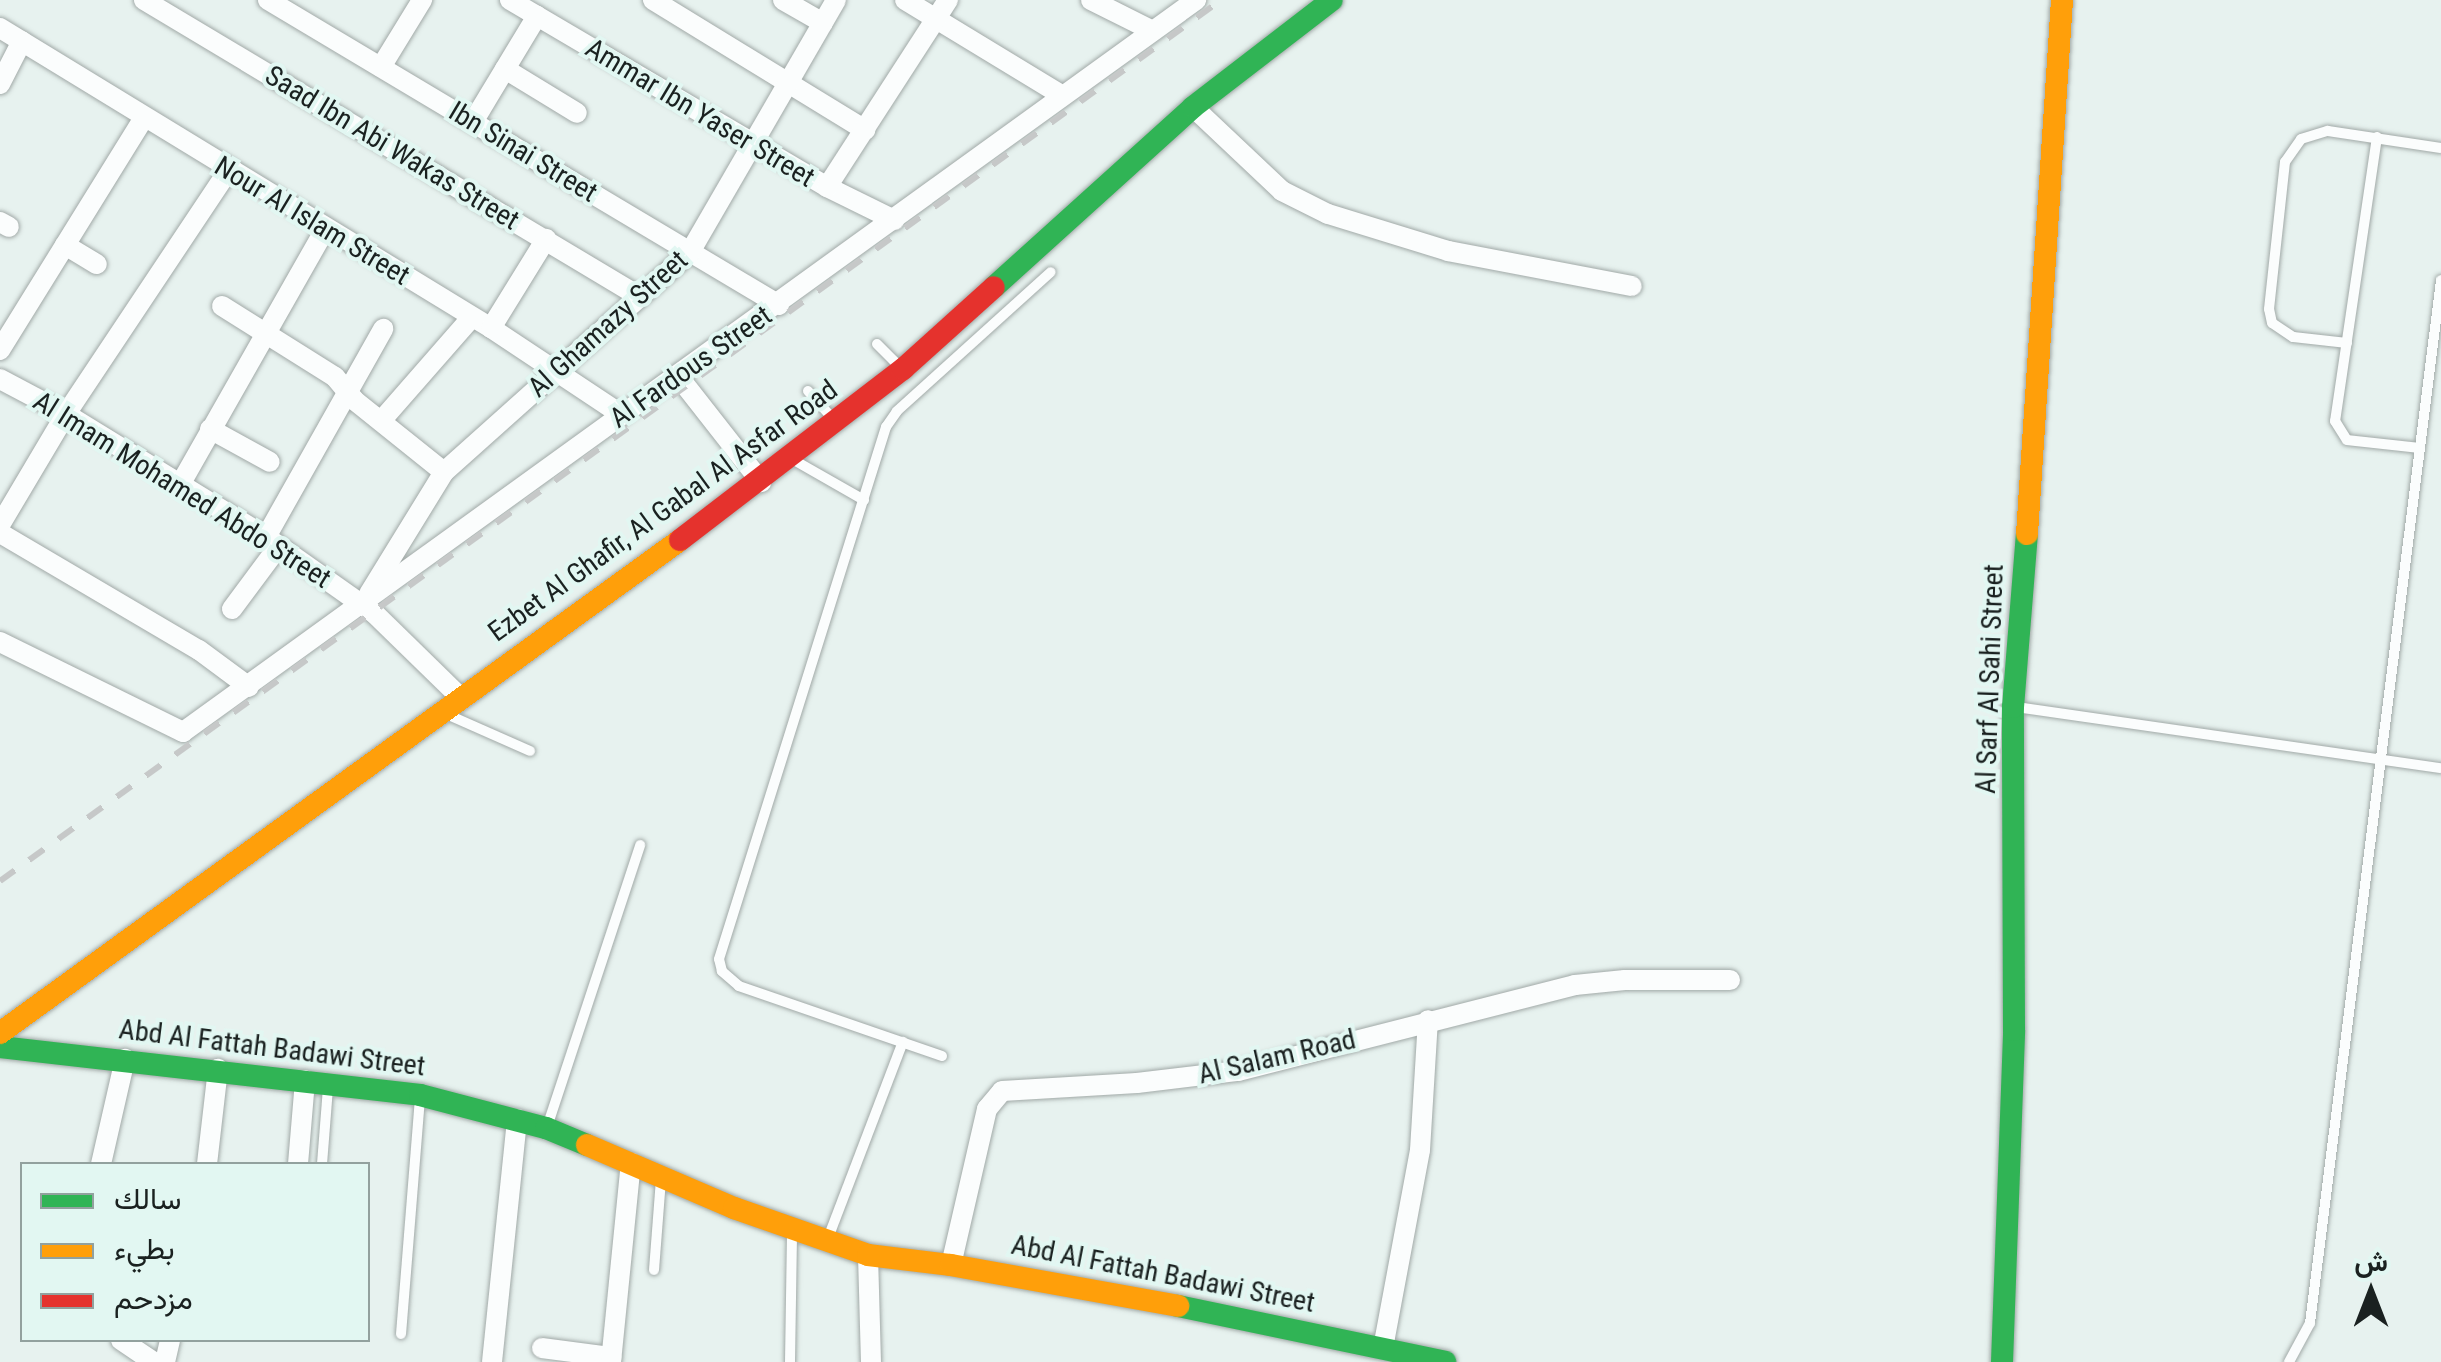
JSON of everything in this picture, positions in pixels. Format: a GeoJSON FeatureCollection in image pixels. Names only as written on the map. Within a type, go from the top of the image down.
{"type":"FeatureCollection","features":[{"type":"Feature","properties":{"kind":"street","name":"Saad Ibn Abi Wakas Street"},"geometry":{"type":"LineString","coordinates":[[144,0],[640,297]]}},
{"type":"Feature","properties":{"kind":"street","name":"Ibn Sinai Street"},"geometry":{"type":"LineString","coordinates":[[268,0],[779,306]]}},
{"type":"Feature","properties":{"kind":"street"},"geometry":{"type":"LineString","coordinates":[[381,68],[422,0]]}},
{"type":"Feature","properties":{"kind":"street","name":"Ammar Ibn Yaser Street"},"geometry":{"type":"LineString","coordinates":[[510,0],[827,187],[894,220]]}},
{"type":"Feature","properties":{"kind":"street"},"geometry":{"type":"LineString","coordinates":[[653,0],[865,130]]}},
{"type":"Feature","properties":{"kind":"street"},"geometry":{"type":"LineString","coordinates":[[783,0],[823,24]]}},
{"type":"Feature","properties":{"kind":"street","name":"Al Ghamazy Street"},"geometry":{"type":"LineString","coordinates":[[362,604],[444,472],[690,252],[836,0]]}},
{"type":"Feature","properties":{"kind":"street"},"geometry":{"type":"LineString","coordinates":[[904,0],[1061,95]]}},
{"type":"Feature","properties":{"kind":"street"},"geometry":{"type":"LineString","coordinates":[[827,187],[948,0]]}},
{"type":"Feature","properties":{"kind":"street"},"geometry":{"type":"LineString","coordinates":[[1091,0],[1153,30]]}},
{"type":"Feature","properties":{"kind":"street","name":"Al Fardous Street"},"geometry":{"type":"LineString","coordinates":[[0,642],[183,732],[779,306],[1061,95],[1196,0]]}},
{"type":"Feature","properties":{"kind":"street","name":"Ezbet Al Ghafir, Al Gabal Al Asfar Road"},"geometry":{"type":"LineString","coordinates":[[0,1033],[791,459],[902,369],[1193,106],[1332,0]]}},
{"type":"Feature","properties":{"kind":"street","name":"Al Sarf Al Sahi Street"},"geometry":{"type":"LineString","coordinates":[[2002,1362],[2014,1016],[2013,707],[2038,401],[2062,0]]}},
{"type":"Feature","properties":{"kind":"street"},"geometry":{"type":"LineString","coordinates":[[472,122],[537,16]]}},
{"type":"Feature","properties":{"kind":"street","name":"Nour Al Islam Street"},"geometry":{"type":"LineString","coordinates":[[0,28],[481,323],[622,415]]}},
{"type":"Feature","properties":{"kind":"street"},"geometry":{"type":"LineString","coordinates":[[0,84],[22,41]]}},
{"type":"Feature","properties":{"kind":"street"},"geometry":{"type":"LineString","coordinates":[[505,69],[576,113]]}},
{"type":"Feature","properties":{"kind":"street"},"geometry":{"type":"LineString","coordinates":[[1193,106],[1282,191],[1328,214],[1448,251],[1632,286]]}},
{"type":"Feature","properties":{"kind":"street"},"geometry":{"type":"LineString","coordinates":[[0,350],[143,119]]}},
{"type":"Feature","properties":{"kind":"street"},"geometry":{"type":"LineString","coordinates":[[0,525],[66,414],[228,171]]}},
{"type":"Feature","properties":{"kind":"street"},"geometry":{"type":"LineString","coordinates":[[180,482],[326,229]]}},
{"type":"Feature","properties":{"kind":"street"},"geometry":{"type":"LineString","coordinates":[[381,421],[481,323],[546,238]]}},
{"type":"Feature","properties":{"kind":"street"},"geometry":{"type":"LineString","coordinates":[[66,245],[97,264]]}},
{"type":"Feature","properties":{"kind":"street"},"geometry":{"type":"LineString","coordinates":[[222,306],[335,378],[347,394],[444,472]]}},
{"type":"Feature","properties":{"kind":"street"},"geometry":{"type":"LineString","coordinates":[[232,609],[272,542],[383,329]]}},
{"type":"Feature","properties":{"kind":"street"},"geometry":{"type":"LineString","coordinates":[[678,376],[761,482]]}},
{"type":"Feature","properties":{"kind":"street","name":"Al Imam Mohamed Abdo Street"},"geometry":{"type":"LineString","coordinates":[[0,379],[180,482],[362,604],[450,704]]}},
{"type":"Feature","properties":{"kind":"street"},"geometry":{"type":"LineString","coordinates":[[210,429],[270,462]]}},
{"type":"Feature","properties":{"kind":"street"},"geometry":{"type":"LineString","coordinates":[[0,533],[184,641],[249,687]]}},
{"type":"Feature","properties":{"kind":"street","name":"Al Salam Road"},"geometry":{"type":"LineString","coordinates":[[951,1265],[987,1109],[1002,1090],[1137,1084],[1238,1071],[1575,985],[1625,980],[1730,980]]}},
{"type":"Feature","properties":{"kind":"street"},"geometry":{"type":"LineString","coordinates":[[1383,1348],[1420,1150],[1428,1020]]}},
{"type":"Feature","properties":{"kind":"street","name":"Abd Al Fattah Badawi Street"},"geometry":{"type":"LineString","coordinates":[[0,1047],[420,1095],[546,1128],[792,1231],[868,1256],[951,1265],[1238,1317],[1434,1361]]}},
{"type":"Feature","properties":{"kind":"street"},"geometry":{"type":"LineString","coordinates":[[102,1162],[125,1059]]}},
{"type":"Feature","properties":{"kind":"street"},"geometry":{"type":"LineString","coordinates":[[207,1162],[218,1069]]}},
{"type":"Feature","properties":{"kind":"street"},"geometry":{"type":"LineString","coordinates":[[298,1162],[317,1081]]}},
{"type":"Feature","properties":{"kind":"street"},"geometry":{"type":"LineString","coordinates":[[492,1362],[517,1119]]}},
{"type":"Feature","properties":{"kind":"street"},"geometry":{"type":"LineString","coordinates":[[542,1348],[611,1360],[631,1163]]}},
{"type":"Feature","properties":{"kind":"street"},"geometry":{"type":"LineString","coordinates":[[868,1256],[871,1362]]}},
{"type":"Feature","properties":{"kind":"street"},"geometry":{"type":"LineString","coordinates":[[124,1342],[154,1362]]}},
{"type":"Feature","properties":{"kind":"lane"},"geometry":{"type":"LineString","coordinates":[[2346,343],[2294,337],[2272,323],[2269,308],[2285,162],[2291,149],[2314,133],[2441,148]]}},
{"type":"Feature","properties":{"kind":"lane"},"geometry":{"type":"LineString","coordinates":[[2377,138],[2335,421],[2338,432],[2360,444],[2420,448]]}},
{"type":"Feature","properties":{"kind":"lane"},"geometry":{"type":"LineString","coordinates":[[942,1056],[739,986],[722,970],[720,959],[882,436],[897,411],[1051,272]]}},
{"type":"Feature","properties":{"kind":"lane"},"geometry":{"type":"LineString","coordinates":[[2289,1362],[2310,1323],[2384,760],[2398,606],[2441,280]]}},
{"type":"Feature","properties":{"kind":"lane"},"geometry":{"type":"LineString","coordinates":[[877,344],[902,369]]}},
{"type":"Feature","properties":{"kind":"lane"},"geometry":{"type":"LineString","coordinates":[[808,391],[836,423]]}},
{"type":"Feature","properties":{"kind":"lane"},"geometry":{"type":"LineString","coordinates":[[791,459],[864,500]]}},
{"type":"Feature","properties":{"kind":"lane"},"geometry":{"type":"LineString","coordinates":[[450,704],[530,751]]}},
{"type":"Feature","properties":{"kind":"lane"},"geometry":{"type":"LineString","coordinates":[[2013,707],[2441,768]]}},
{"type":"Feature","properties":{"kind":"lane"},"geometry":{"type":"LineString","coordinates":[[546,1128],[640,845]]}},
{"type":"Feature","properties":{"kind":"lane"},"geometry":{"type":"LineString","coordinates":[[826,1243],[903,1042]]}},
{"type":"Feature","properties":{"kind":"lane"},"geometry":{"type":"LineString","coordinates":[[317,1081],[322,1162]]}},
{"type":"Feature","properties":{"kind":"lane"},"geometry":{"type":"LineString","coordinates":[[401,1334],[420,1095]]}},
{"type":"Feature","properties":{"kind":"lane"},"geometry":{"type":"LineString","coordinates":[[654,1270],[661,1177]]}},
{"type":"Feature","properties":{"kind":"lane"},"geometry":{"type":"LineString","coordinates":[[790,1362],[792,1231]]}},
{"type":"Feature","properties":{"kind":"railway"},"geometry":{"type":"LineString","coordinates":[[0,881],[1221,0]]}},
{"type":"Feature","properties":{"kind":"traffic: fast"},"geometry":{"type":"LineString","coordinates":[[994,287],[1193,107],[1332,0]]}},
{"type":"Feature","properties":{"kind":"traffic: fast"},"geometry":{"type":"LineString","coordinates":[[2002,1362],[2014,1030],[2013,707],[2027,534]]}},
{"type":"Feature","properties":{"kind":"traffic: fast"},"geometry":{"type":"LineString","coordinates":[[0,1047],[420,1095],[546,1128],[587,1145]]}},
{"type":"Feature","properties":{"kind":"traffic: fast"},"geometry":{"type":"LineString","coordinates":[[1178,1306],[1445,1362]]}},
{"type":"Feature","properties":{"kind":"traffic: slow"},"geometry":{"type":"LineString","coordinates":[[2027,534],[2062,0]]}},
{"type":"Feature","properties":{"kind":"traffic: slow"},"geometry":{"type":"LineString","coordinates":[[0,1033],[680,540]]}},
{"type":"Feature","properties":{"kind":"traffic: slow"},"geometry":{"type":"LineString","coordinates":[[587,1145],[734,1208],[868,1255],[951,1265],[1178,1306]]}},
{"type":"Feature","properties":{"kind":"traffic: jam"},"geometry":{"type":"LineString","coordinates":[[680,540],[903,369],[994,287]]}}]}
